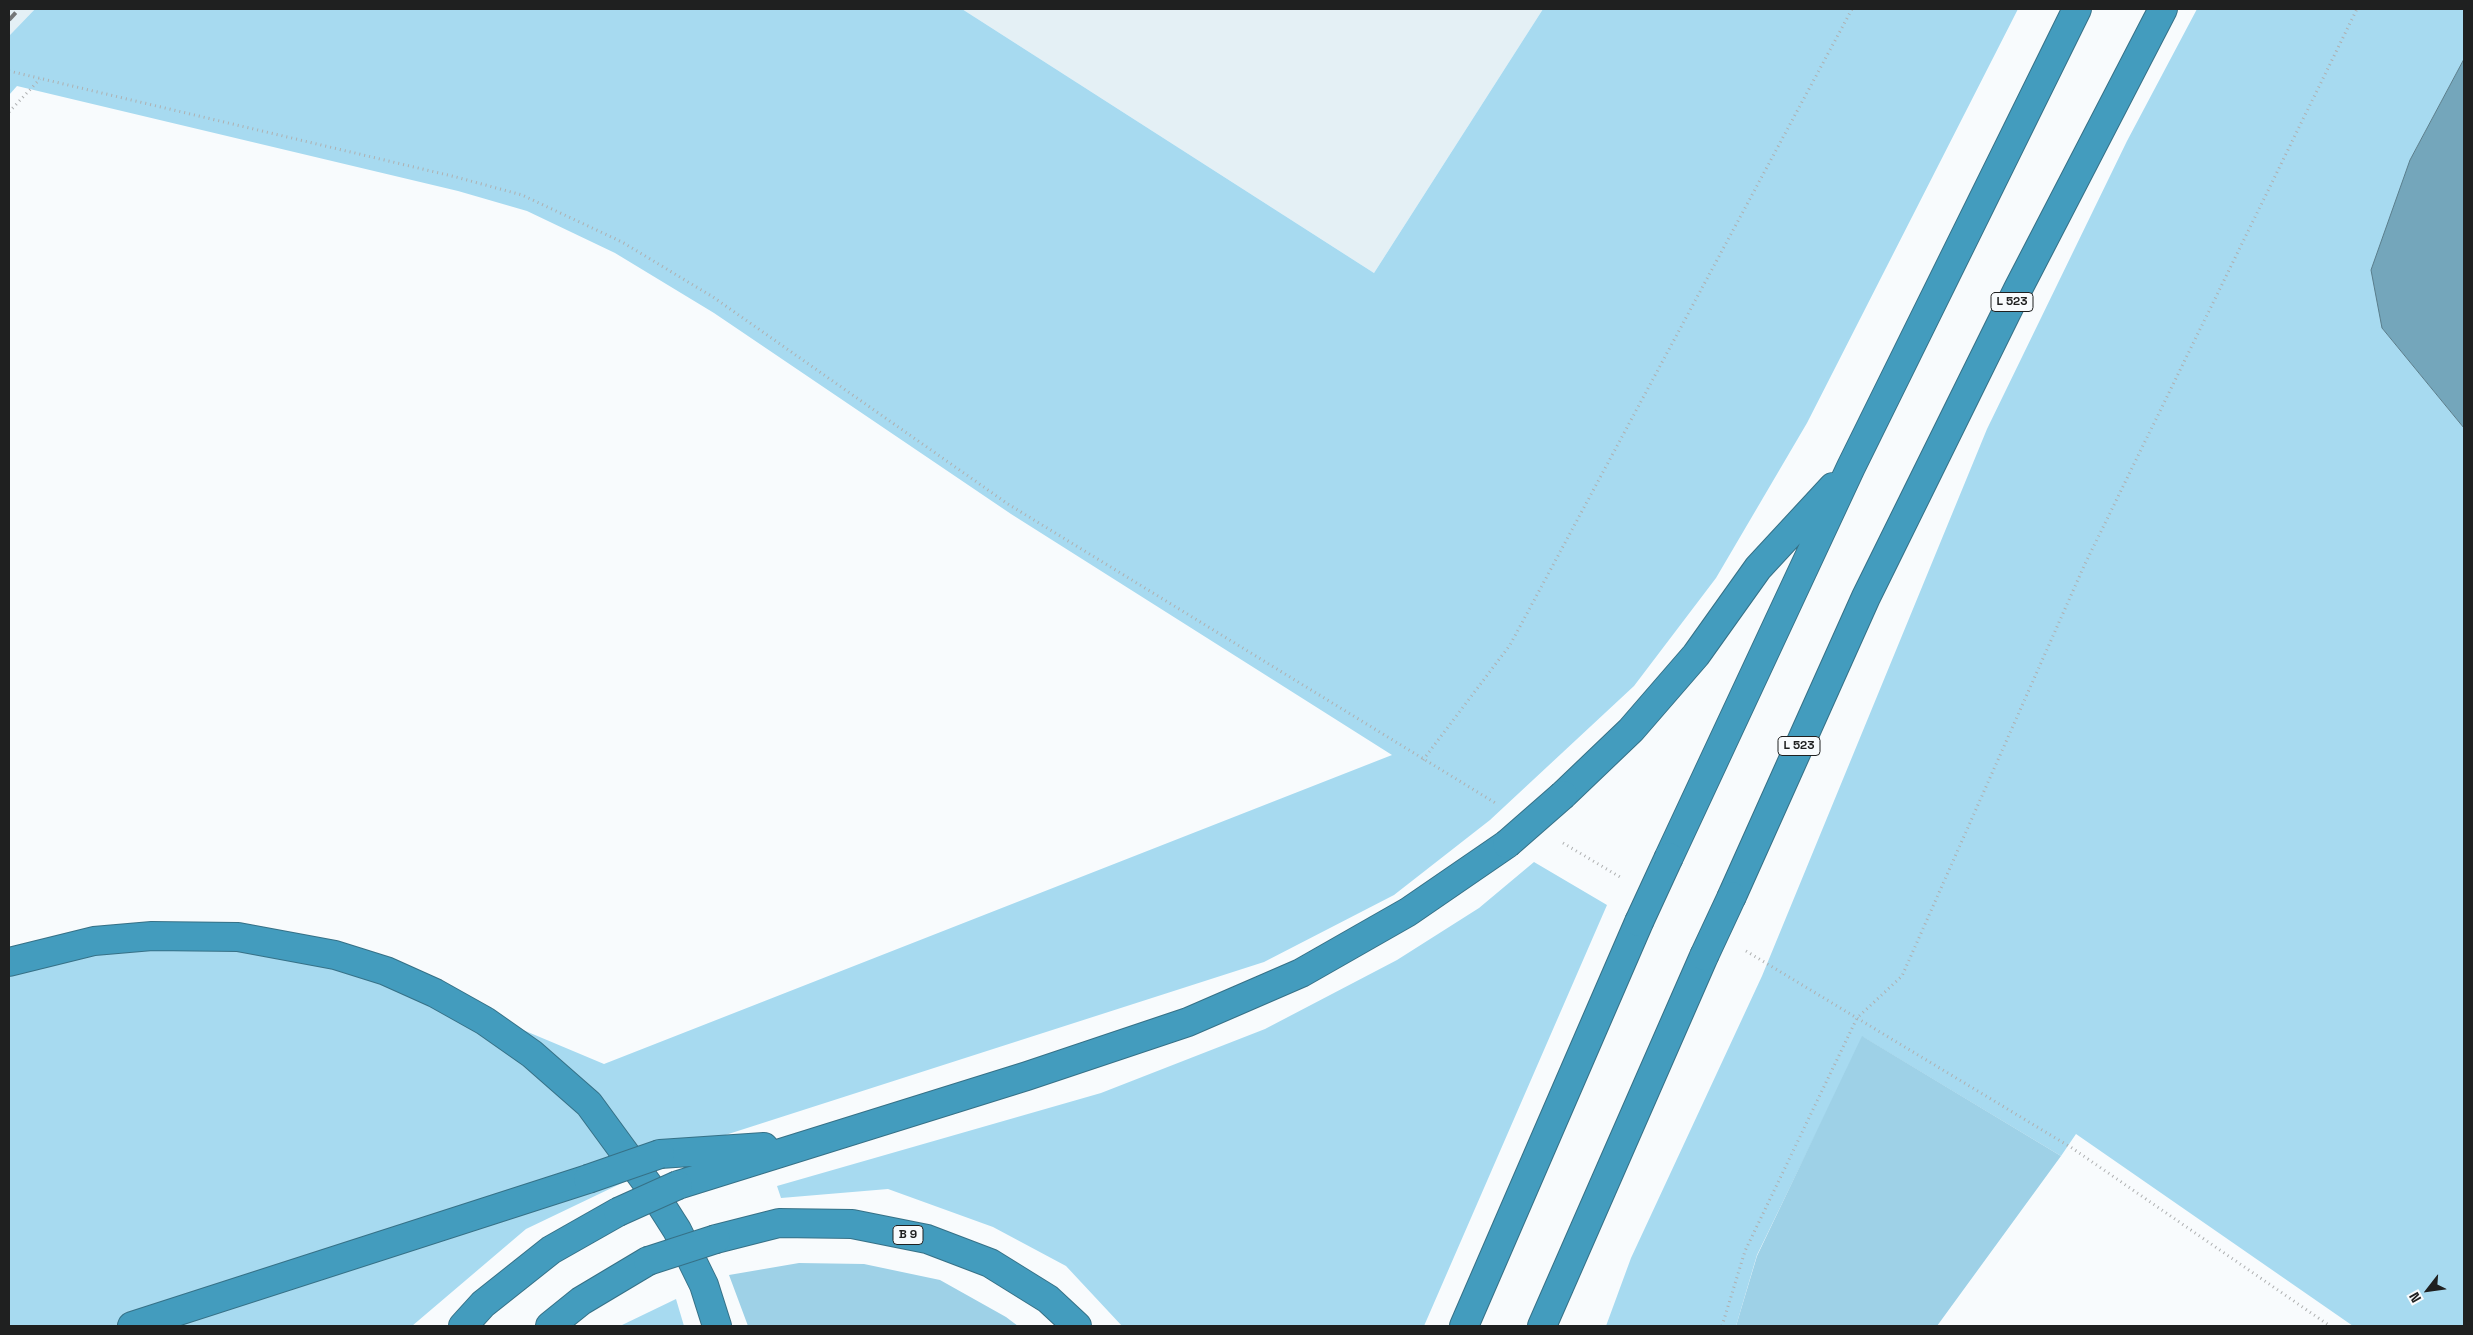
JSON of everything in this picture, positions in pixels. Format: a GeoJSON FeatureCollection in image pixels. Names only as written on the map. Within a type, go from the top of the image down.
{"type":"FeatureCollection","features":[{"type":"Feature","properties":{"kind":"highway"},"geometry":{"type":"LineString","coordinates":[[1464,1326],[1669,857],[1851,467],[2076,9]]}},
{"type":"Feature","properties":{"kind":"highway","name":"L 523"},"geometry":{"type":"LineString","coordinates":[[1545,1322],[1704,956],[1866,596],[2018,289],[2163,9]]}},
{"type":"Feature","properties":{"kind":"highway"},"geometry":{"type":"LineString","coordinates":[[463,1326],[483,1304],[551,1250],[618,1212],[678,1185],[816,1144],[1037,1073],[1197,1018],[1309,968],[1408,912],[1507,844],[1563,795],[1631,730],[1696,655],[1758,568],[1851,467]]}},
{"type":"Feature","properties":{"kind":"highway"},"geometry":{"type":"LineString","coordinates":[[9,962],[94,941],[152,936],[238,937],[335,955],[386,971],[435,993],[485,1021],[532,1054],[589,1104],[649,1186],[677,1230],[704,1284],[717,1326]]}},
{"type":"Feature","properties":{"kind":"highway"},"geometry":{"type":"LineString","coordinates":[[132,1326],[660,1154],[816,1144]]}},
{"type":"Feature","properties":{"kind":"highway","name":"B 9"},"geometry":{"type":"LineString","coordinates":[[550,1326],[581,1301],[648,1261],[716,1239],[779,1223],[852,1224],[927,1240],[990,1263],[1048,1299],[1077,1326]]}},
{"type":"Feature","properties":{"kind":"path"},"geometry":{"type":"LineString","coordinates":[[1423,760],[1510,644],[1852,9]]}},
{"type":"Feature","properties":{"kind":"path"},"geometry":{"type":"LineString","coordinates":[[1722,1326],[1745,1251],[1857,1018],[1902,976],[2084,566],[2357,9]]}},
{"type":"Feature","properties":{"kind":"path"},"geometry":{"type":"LineString","coordinates":[[9,71],[456,177],[522,195],[622,242],[713,297],[1008,504],[1423,760],[1500,805]]}},
{"type":"Feature","properties":{"kind":"path"},"geometry":{"type":"LineString","coordinates":[[9,112],[40,79]]}},
{"type":"Feature","properties":{"kind":"path"},"geometry":{"type":"LineString","coordinates":[[1559,841],[1627,881]]}},
{"type":"Feature","properties":{"kind":"path"},"geometry":{"type":"LineString","coordinates":[[1738,947],[2072,1148],[2330,1326]]}},
{"type":"Feature","properties":{"kind":"shaded area"},"geometry":{"type":"Polygon","coordinates":[[[9,9],[35,9],[9,36],[9,9]]]}},
{"type":"Feature","properties":{"kind":"shaded area"},"geometry":{"type":"Polygon","coordinates":[[[35,9],[962,9],[1374,273],[1543,9],[2018,9],[1807,423],[1716,578],[1634,686],[1490,820],[1394,895],[1264,962],[716,1138],[526,1229],[412,1326],[9,1326],[9,962],[238,937],[435,993],[604,1064],[1392,755],[1011,514],[714,313],[615,253],[527,211],[458,191],[17,86],[9,95],[9,36],[35,9]]]}},
{"type":"Feature","properties":{"kind":"shaded area"},"geometry":{"type":"Polygon","coordinates":[[[962,9],[1543,9],[1374,273],[962,9]]]}},
{"type":"Feature","properties":{"kind":"shaded area"},"geometry":{"type":"Polygon","coordinates":[[[2197,9],[2464,9],[2464,59],[2410,160],[2382,328],[2464,428],[2464,1326],[2353,1326],[2076,1134],[2061,1156],[1863,1037],[1757,1255],[1736,1326],[1606,1326],[1631,1258],[1762,976],[1987,429],[2127,141],[2197,9]]]}},
{"type":"Feature","properties":{"kind":"shaded area"},"geometry":{"type":"Polygon","coordinates":[[[2464,59],[2464,428],[2382,328],[2371,270],[2410,160],[2464,59]]]}},
{"type":"Feature","properties":{"kind":"shaded area"},"geometry":{"type":"Polygon","coordinates":[[[1534,862],[1607,905],[1424,1326],[1122,1326],[1066,1266],[993,1227],[888,1189],[781,1198],[777,1186],[1101,1093],[1265,1029],[1397,960],[1479,908],[1534,862]]]}},
{"type":"Feature","properties":{"kind":"shaded area"},"geometry":{"type":"Polygon","coordinates":[[[1862,1036],[2061,1156],[1937,1326],[1736,1326],[1757,1256],[1862,1036]]]}},
{"type":"Feature","properties":{"kind":"shaded area"},"geometry":{"type":"Polygon","coordinates":[[[799,1263],[864,1264],[940,1280],[1006,1317],[1018,1326],[748,1326],[729,1275],[799,1263]]]}},
{"type":"Feature","properties":{"kind":"shaded area"},"geometry":{"type":"Polygon","coordinates":[[[676,1299],[684,1326],[620,1326],[676,1299]]]}},
{"type":"Feature","properties":{"kind":"railway"},"geometry":{"type":"LineString","coordinates":[[9,20],[19,9]]}}]}
